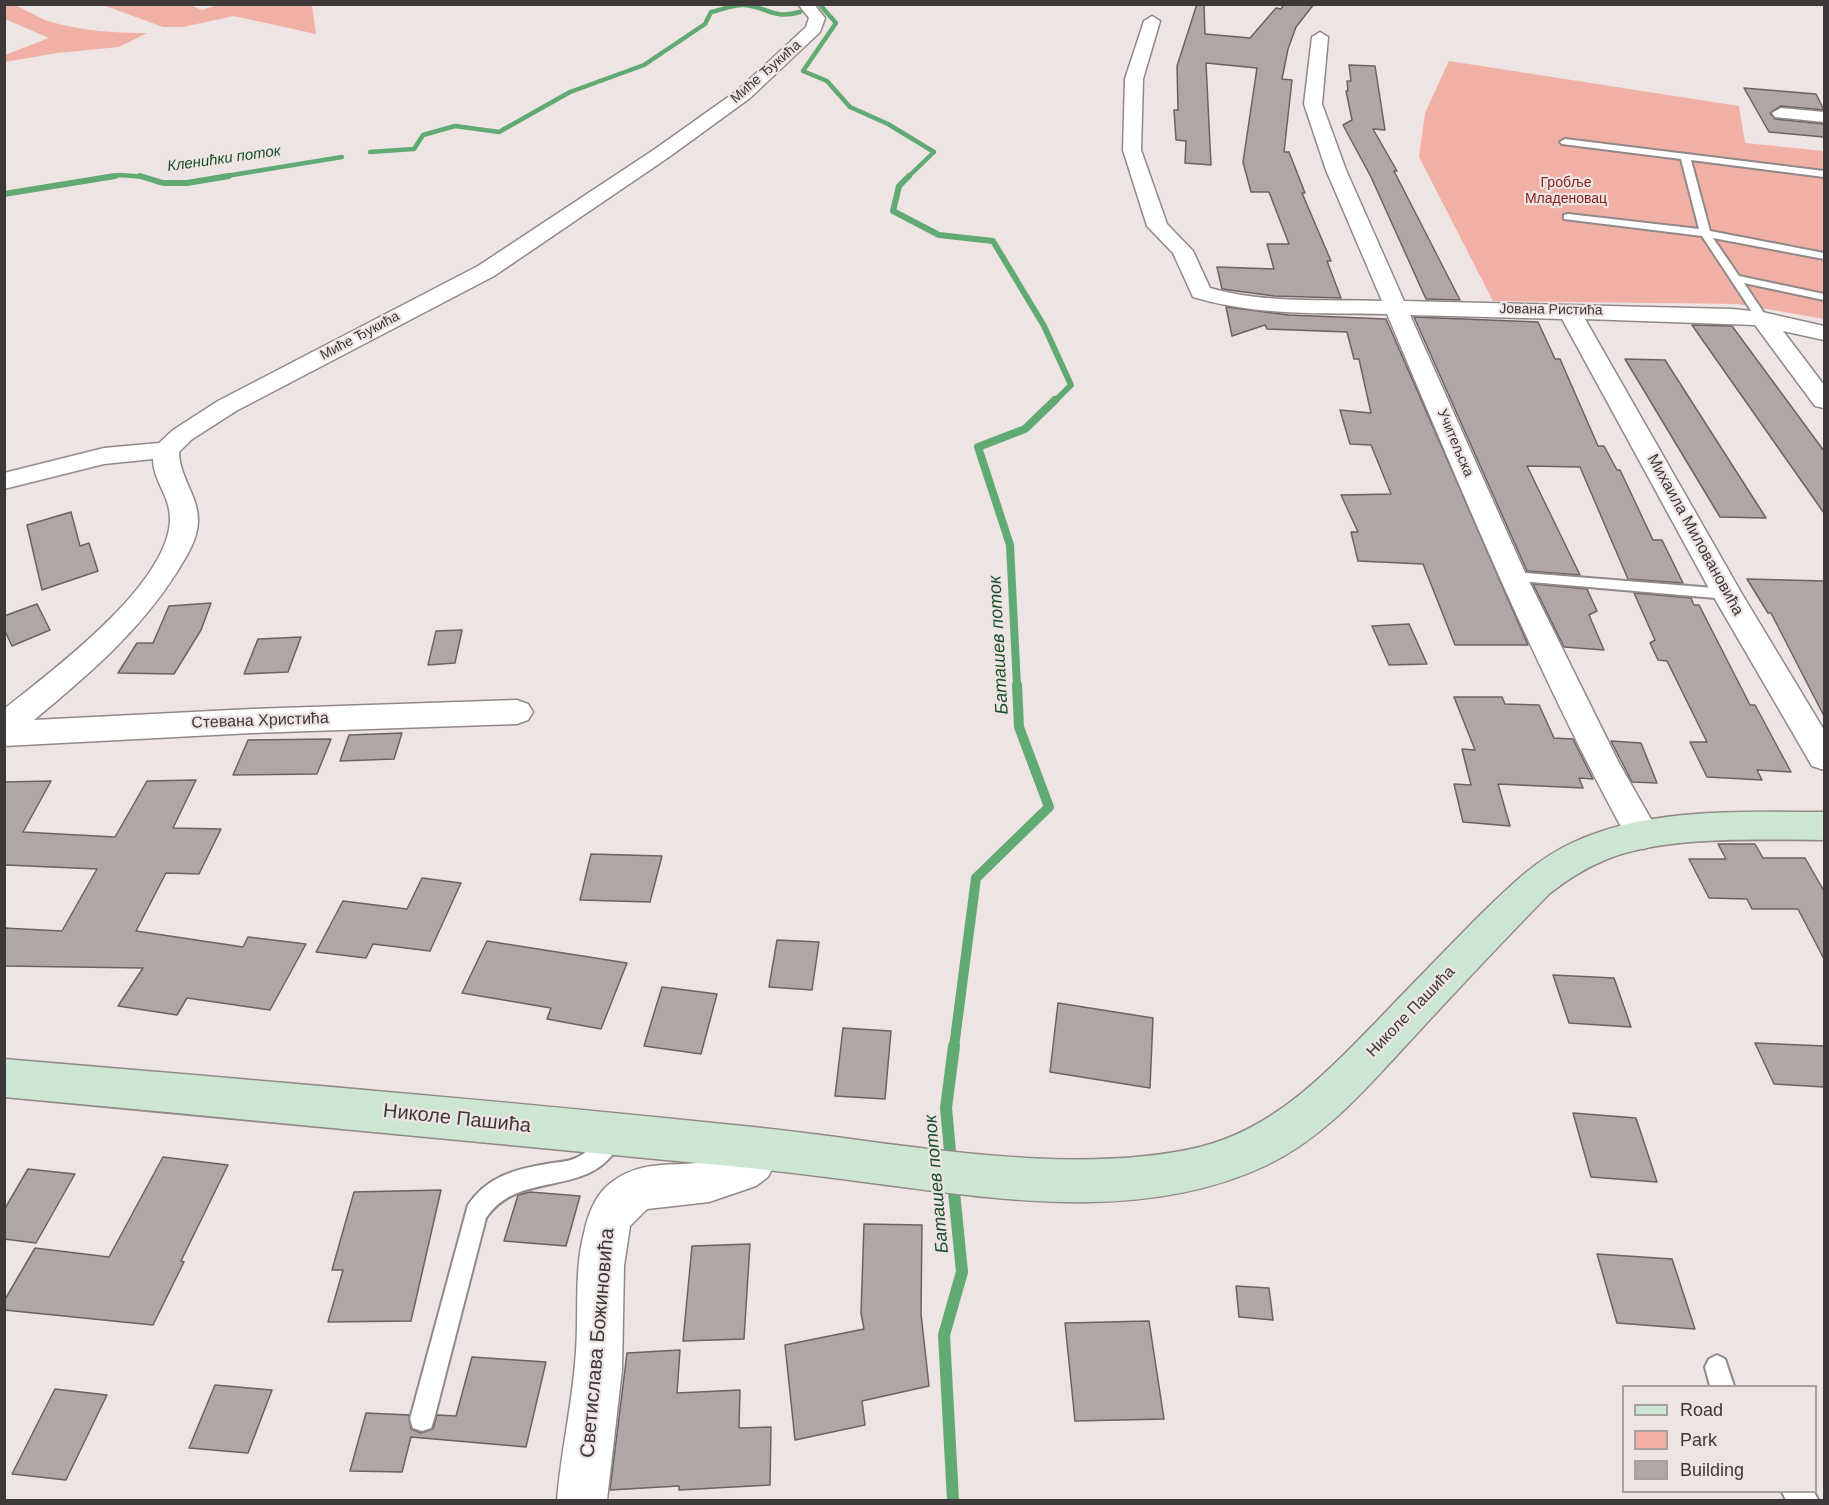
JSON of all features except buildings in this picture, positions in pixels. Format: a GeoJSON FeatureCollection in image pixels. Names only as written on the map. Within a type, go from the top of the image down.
{"type":"FeatureCollection","features":[{"type":"Feature","properties":{"kind":"street","name":"Миће Ђукића"},"geometry":{"type":"LineString","coordinates":[[166,450],[182,435],[227,406],[486,271],[662,153],[744,94],[814,29],[816,18],[806,4]]}},
{"type":"Feature","properties":{"kind":"street","name":"Јована Ристића"},"geometry":{"type":"LineString","coordinates":[[1152,21],[1134,79],[1132,150],[1157,226],[1182,251],[1201,292],[1228,300],[1276,304],[1679,313],[1762,319],[1824,333]]}},
{"type":"Feature","properties":{"kind":"street","name":"Учитељска"},"geometry":{"type":"LineString","coordinates":[[1320,37],[1313,104],[1336,170],[1513,577],[1605,768],[1643,835]]}},
{"type":"Feature","properties":{"kind":"street"},"geometry":{"type":"LineString","coordinates":[[1781,113],[1824,117]]}},
{"type":"Feature","properties":{"kind":"street","name":"Михаила Миловановића"},"geometry":{"type":"LineString","coordinates":[[1569,310],[1727,594],[1824,757]]}},
{"type":"Feature","properties":{"kind":"street"},"geometry":{"type":"LineString","coordinates":[[1762,319],[1824,401]]}},
{"type":"Feature","properties":{"kind":"street"},"geometry":{"type":"LineString","coordinates":[[4,481],[104,456],[166,450],[167,471],[177,487],[184,512],[183,531],[171,559],[148,596],[94,653],[4,727]]}},
{"type":"Feature","properties":{"kind":"street","name":"Стевана Христића"},"geometry":{"type":"LineString","coordinates":[[4,734],[252,721],[517,712]]}},
{"type":"Feature","properties":{"kind":"street","name":"Николе Пашића"},"geometry":{"type":"LineString","coordinates":[[4,1078],[310,1104],[761,1149],[988,1177],[1101,1180],[1155,1178],[1208,1167],[1251,1151],[1285,1133],[1338,1089],[1537,882],[1565,862],[1600,846],[1643,835],[1765,826],[1824,826]]}},
{"type":"Feature","properties":{"kind":"street","name":"Светислава Божиновића"},"geometry":{"type":"LineString","coordinates":[[582,1500],[592,1435],[600,1350],[604,1260],[610,1217],[629,1194],[642,1188],[740,1174],[757,1159],[761,1149]]}},
{"type":"Feature","properties":{"kind":"lane"},"geometry":{"type":"LineString","coordinates":[[1565,142],[1824,174]]}},
{"type":"Feature","properties":{"kind":"lane"},"geometry":{"type":"LineString","coordinates":[[1685,156],[1706,233],[1762,319]]}},
{"type":"Feature","properties":{"kind":"lane"},"geometry":{"type":"LineString","coordinates":[[1568,217],[1706,233],[1824,256]]}},
{"type":"Feature","properties":{"kind":"lane"},"geometry":{"type":"LineString","coordinates":[[1734,278],[1824,297]]}},
{"type":"Feature","properties":{"kind":"lane"},"geometry":{"type":"LineString","coordinates":[[1513,577],[1727,594]]}},
{"type":"Feature","properties":{"kind":"lane"},"geometry":{"type":"LineString","coordinates":[[422,1419],[476,1213],[491,1194],[510,1183],[579,1169],[600,1155],[613,1135]]}},
{"type":"Feature","properties":{"kind":"green space"},"geometry":{"type":"Polygon","coordinates":[[[5,4],[16,6],[48,21],[73,27],[109,32],[147,33],[119,47],[57,53],[5,62],[5,55],[49,38],[5,19],[5,4]]]}},
{"type":"Feature","properties":{"kind":"green space"},"geometry":{"type":"Polygon","coordinates":[[[103,5],[190,5],[202,10],[217,5],[312,5],[316,34],[234,16],[183,27],[163,27],[103,5]]]}},
{"type":"Feature","properties":{"kind":"green space","name":"Гробље Младеновац"},"geometry":{"type":"Polygon","coordinates":[[[1449,61],[1739,106],[1745,143],[1824,151],[1824,319],[1738,304],[1493,301],[1419,157],[1425,113],[1449,61]]]}},
{"type":"Feature","properties":{"kind":"waterway","name":"Баташев поток"},"geometry":{"type":"LineString","coordinates":[[823,4],[821,6],[836,23],[803,71],[827,81],[850,107],[888,124],[934,152],[908,177]]}},
{"type":"Feature","properties":{"kind":"waterway","name":"Кленићки поток"},"geometry":{"type":"LineString","coordinates":[[370,152],[414,149],[423,135],[455,126],[499,132],[570,92],[644,65],[705,24],[711,12],[740,5],[752,6],[776,14],[800,12]]}},
{"type":"Feature","properties":{"kind":"waterway","name":"Кленићки поток"},"geometry":{"type":"LineString","coordinates":[[220,177],[342,157]]}},
{"type":"Feature","properties":{"kind":"waterway","name":"Кленићки поток"},"geometry":{"type":"LineString","coordinates":[[105,177],[120,175],[142,177]]}},
{"type":"Feature","properties":{"kind":"waterway","name":"Кленићки поток"},"geometry":{"type":"LineString","coordinates":[[4,194],[115,176]]}},
{"type":"Feature","properties":{"kind":"waterway","name":"Кленићки поток"},"geometry":{"type":"LineString","coordinates":[[142,177],[163,183],[187,183],[229,176]]}},
{"type":"Feature","properties":{"kind":"waterway","name":"Баташев поток"},"geometry":{"type":"LineString","coordinates":[[908,177],[899,186],[893,211],[939,235],[993,241],[1044,326],[1071,385],[1054,402]]}},
{"type":"Feature","properties":{"kind":"waterway","name":"Баташев поток"},"geometry":{"type":"LineString","coordinates":[[1017,686],[1010,545],[978,447],[1025,429],[1055,400]]}},
{"type":"Feature","properties":{"kind":"waterway","name":"Баташев поток"},"geometry":{"type":"LineString","coordinates":[[954,1047],[976,878],[1049,807],[1019,727],[1017,685]]}},
{"type":"Feature","properties":{"kind":"waterway","name":"Баташев поток"},"geometry":{"type":"LineString","coordinates":[[951,1162],[946,1108],[954,1046]]}},
{"type":"Feature","properties":{"kind":"waterway","name":"Баташев поток"},"geometry":{"type":"LineString","coordinates":[[953,1182],[962,1272],[944,1335],[953,1500]]}}]}
